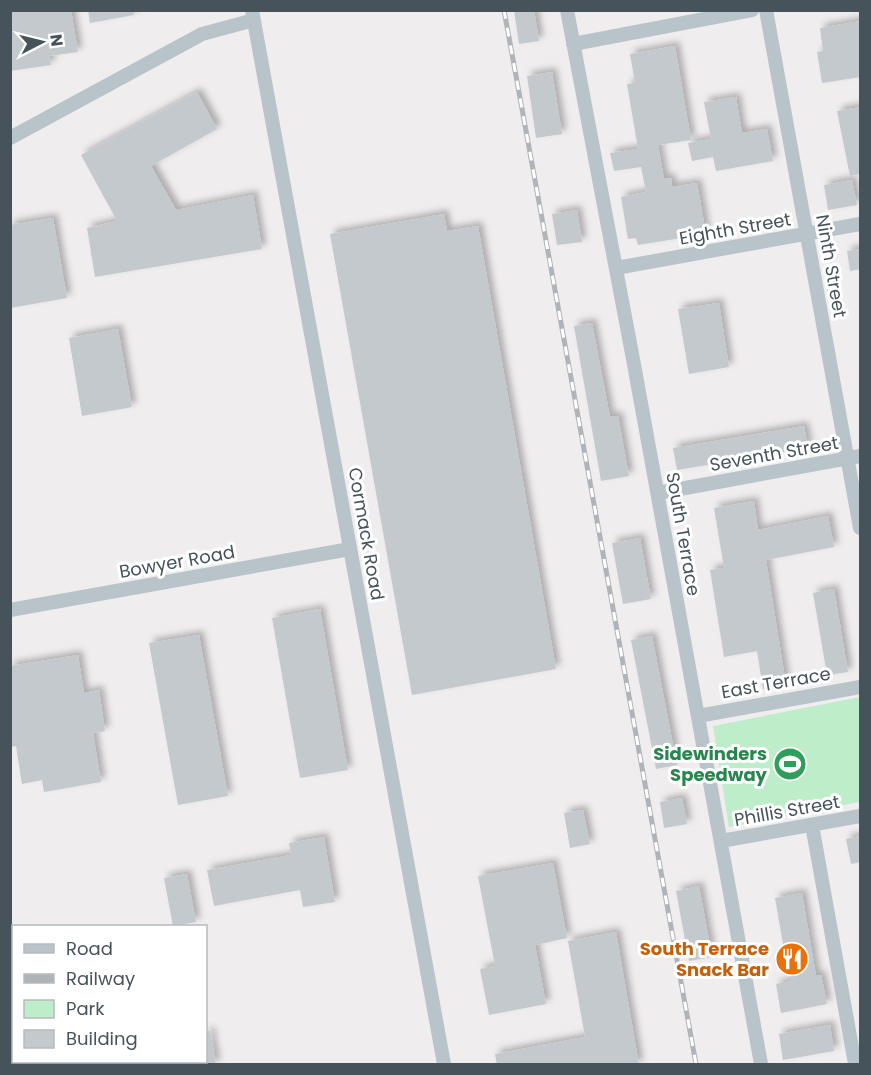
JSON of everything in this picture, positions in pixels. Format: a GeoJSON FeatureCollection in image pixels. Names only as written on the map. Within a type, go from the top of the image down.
{"type":"FeatureCollection","features":[{"type":"Feature","properties":{"kind":"street","name":"South Terrace"},"geometry":{"type":"LineString","coordinates":[[567,10],[658,493],[761,1065]]}},
{"type":"Feature","properties":{"kind":"street"},"geometry":{"type":"LineString","coordinates":[[573,44],[752,10]]}},
{"type":"Feature","properties":{"kind":"street","name":"Ninth Street"},"geometry":{"type":"LineString","coordinates":[[766,10],[807,234],[854,458],[861,528]]}},
{"type":"Feature","properties":{"kind":"street"},"geometry":{"type":"LineString","coordinates":[[10,138],[202,34],[253,16]]}},
{"type":"Feature","properties":{"kind":"street","name":"Cormack Road"},"geometry":{"type":"LineString","coordinates":[[253,16],[444,1065]]}},
{"type":"Feature","properties":{"kind":"street","name":"Eighth Street"},"geometry":{"type":"LineString","coordinates":[[616,268],[861,224]]}},
{"type":"Feature","properties":{"kind":"street","name":"Seventh Street"},"geometry":{"type":"LineString","coordinates":[[658,493],[854,458]]}},
{"type":"Feature","properties":{"kind":"street","name":"Bowyer Road"},"geometry":{"type":"LineString","coordinates":[[10,610],[350,549]]}},
{"type":"Feature","properties":{"kind":"street","name":"East Terrace"},"geometry":{"type":"LineString","coordinates":[[698,716],[861,687]]}},
{"type":"Feature","properties":{"kind":"street","name":"Phillis Street"},"geometry":{"type":"LineString","coordinates":[[721,841],[861,816]]}},
{"type":"Feature","properties":{"kind":"street"},"geometry":{"type":"LineString","coordinates":[[812,825],[855,1065]]}},
{"type":"Feature","properties":{"kind":"green space","name":"Sidewinders Speedway"},"geometry":{"type":"Polygon","coordinates":[[[860,697],[860,802],[729,827],[713,726],[860,697]]]}},
{"type":"Feature","properties":{"kind":"building"},"geometry":{"type":"Polygon","coordinates":[[[10,10],[71,10],[78,52],[49,56],[51,65],[10,71],[10,10]]]}},
{"type":"Feature","properties":{"kind":"building"},"geometry":{"type":"Polygon","coordinates":[[[88,10],[133,10],[134,15],[90,23],[88,10]]]}},
{"type":"Feature","properties":{"kind":"building"},"geometry":{"type":"Polygon","coordinates":[[[514,10],[534,10],[539,41],[519,44],[514,10]]]}},
{"type":"Feature","properties":{"kind":"building"},"geometry":{"type":"Polygon","coordinates":[[[861,21],[861,77],[822,83],[817,52],[823,51],[820,28],[861,21]]]}},
{"type":"Feature","properties":{"kind":"building"},"geometry":{"type":"Polygon","coordinates":[[[675,46],[691,140],[658,145],[664,179],[671,178],[672,187],[697,183],[706,234],[638,245],[636,238],[628,239],[621,197],[646,192],[641,167],[614,171],[610,153],[638,149],[627,84],[635,83],[630,54],[675,46]]]}},
{"type":"Feature","properties":{"kind":"building"},"geometry":{"type":"Polygon","coordinates":[[[552,72],[562,134],[536,138],[527,76],[552,72]]]}},
{"type":"Feature","properties":{"kind":"building"},"geometry":{"type":"Polygon","coordinates":[[[197,92],[217,129],[151,166],[176,210],[253,195],[262,249],[95,277],[87,228],[117,221],[81,155],[197,92]]]}},
{"type":"Feature","properties":{"kind":"building"},"geometry":{"type":"Polygon","coordinates":[[[736,97],[742,133],[767,129],[773,161],[716,171],[713,157],[692,161],[688,143],[711,139],[704,102],[736,97]]]}},
{"type":"Feature","properties":{"kind":"building"},"geometry":{"type":"Polygon","coordinates":[[[861,107],[861,174],[850,176],[837,111],[861,107]]]}},
{"type":"Feature","properties":{"kind":"building"},"geometry":{"type":"Polygon","coordinates":[[[852,180],[857,205],[828,210],[824,185],[852,180]]]}},
{"type":"Feature","properties":{"kind":"building"},"geometry":{"type":"Polygon","coordinates":[[[577,210],[582,242],[557,245],[552,214],[577,210]]]}},
{"type":"Feature","properties":{"kind":"building"},"geometry":{"type":"Polygon","coordinates":[[[444,214],[447,231],[478,226],[556,669],[412,695],[330,234],[444,214]]]}},
{"type":"Feature","properties":{"kind":"building"},"geometry":{"type":"Polygon","coordinates":[[[53,218],[67,298],[10,308],[10,225],[53,218]]]}},
{"type":"Feature","properties":{"kind":"building"},"geometry":{"type":"Polygon","coordinates":[[[861,249],[861,269],[850,271],[847,251],[861,249]]]}},
{"type":"Feature","properties":{"kind":"building"},"geometry":{"type":"Polygon","coordinates":[[[719,303],[729,367],[689,374],[678,309],[719,303]]]}},
{"type":"Feature","properties":{"kind":"building"},"geometry":{"type":"Polygon","coordinates":[[[592,323],[610,417],[618,416],[629,476],[601,481],[574,326],[592,323]]]}},
{"type":"Feature","properties":{"kind":"building"},"geometry":{"type":"Polygon","coordinates":[[[118,329],[132,407],[82,416],[69,338],[118,329]]]}},
{"type":"Feature","properties":{"kind":"building"},"geometry":{"type":"Polygon","coordinates":[[[804,426],[808,448],[677,470],[673,448],[804,426]]]}},
{"type":"Feature","properties":{"kind":"building"},"geometry":{"type":"Polygon","coordinates":[[[754,501],[758,530],[828,516],[834,547],[766,560],[786,685],[763,689],[757,651],[724,657],[710,570],[724,568],[714,508],[754,501]]]}},
{"type":"Feature","properties":{"kind":"building"},"geometry":{"type":"Polygon","coordinates":[[[640,538],[651,599],[623,604],[612,543],[640,538]]]}},
{"type":"Feature","properties":{"kind":"building"},"geometry":{"type":"Polygon","coordinates":[[[834,589],[848,672],[827,675],[813,593],[834,589]]]}},
{"type":"Feature","properties":{"kind":"building"},"geometry":{"type":"Polygon","coordinates":[[[320,609],[348,770],[300,778],[272,618],[320,609]]]}},
{"type":"Feature","properties":{"kind":"building"},"geometry":{"type":"Polygon","coordinates":[[[199,635],[228,796],[178,805],[149,643],[199,635]]]}},
{"type":"Feature","properties":{"kind":"building"},"geometry":{"type":"Polygon","coordinates":[[[652,636],[677,765],[656,769],[631,640],[652,636]]]}},
{"type":"Feature","properties":{"kind":"building"},"geometry":{"type":"Polygon","coordinates":[[[78,655],[84,693],[99,690],[105,731],[93,733],[101,782],[44,792],[42,780],[22,784],[16,746],[10,747],[10,666],[78,655]]]}},
{"type":"Feature","properties":{"kind":"building"},"geometry":{"type":"Polygon","coordinates":[[[682,798],[687,824],[664,828],[660,802],[682,798]]]}},
{"type":"Feature","properties":{"kind":"building"},"geometry":{"type":"Polygon","coordinates":[[[583,810],[590,844],[570,848],[564,813],[583,810]]]}},
{"type":"Feature","properties":{"kind":"building"},"geometry":{"type":"Polygon","coordinates":[[[861,836],[861,862],[851,864],[846,839],[861,836]]]}},
{"type":"Feature","properties":{"kind":"building"},"geometry":{"type":"Polygon","coordinates":[[[324,837],[335,902],[303,907],[300,890],[214,906],[207,870],[291,855],[289,843],[324,837]]]}},
{"type":"Feature","properties":{"kind":"building"},"geometry":{"type":"Polygon","coordinates":[[[553,863],[567,938],[535,945],[546,1004],[489,1015],[480,969],[495,966],[478,876],[553,863]]]}},
{"type":"Feature","properties":{"kind":"building"},"geometry":{"type":"Polygon","coordinates":[[[187,874],[196,922],[173,925],[164,878],[187,874]]]}},
{"type":"Feature","properties":{"kind":"building"},"geometry":{"type":"Polygon","coordinates":[[[699,886],[712,957],[689,961],[676,891],[699,886]]]}},
{"type":"Feature","properties":{"kind":"building"},"geometry":{"type":"Polygon","coordinates":[[[802,893],[816,976],[821,975],[827,1004],[781,1013],[776,984],[791,981],[775,898],[802,893]]]}},
{"type":"Feature","properties":{"kind":"building"},"geometry":{"type":"Polygon","coordinates":[[[616,932],[639,1065],[497,1065],[495,1054],[585,1037],[568,941],[616,932]]]}},
{"type":"Feature","properties":{"kind":"building"},"geometry":{"type":"Polygon","coordinates":[[[830,1025],[834,1051],[783,1060],[779,1034],[830,1025]]]}},
{"type":"Feature","properties":{"kind":"building"},"geometry":{"type":"Polygon","coordinates":[[[207,1031],[210,1031],[216,1065],[206,1065],[207,1031]]]}},
{"type":"Feature","properties":{"kind":"railway"},"geometry":{"type":"LineString","coordinates":[[504,10],[696,1064]]}},
{"type":"Feature","properties":{"kind":"place","name":"Sidewinders Speedway"},"geometry":{"type":"Point","coordinates":[790,764]}},
{"type":"Feature","properties":{"kind":"place","name":"South Terrace Snack Bar"},"geometry":{"type":"Point","coordinates":[792,959]}}]}
